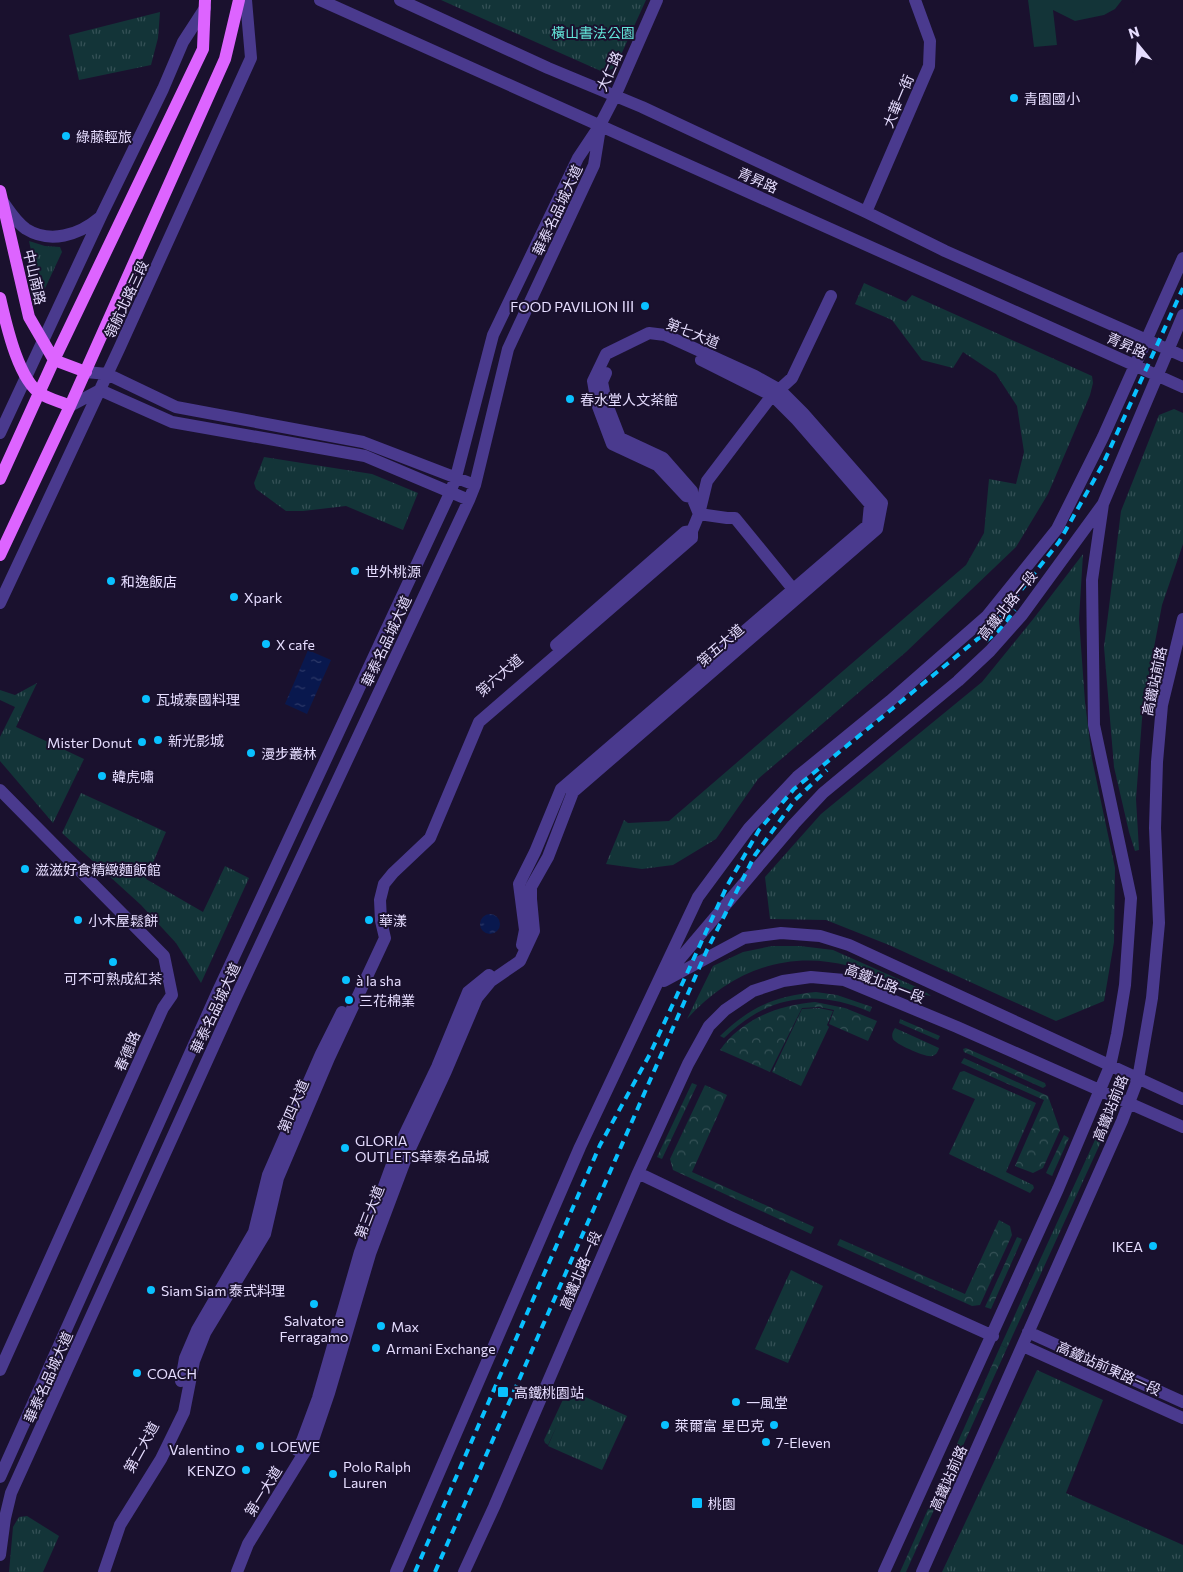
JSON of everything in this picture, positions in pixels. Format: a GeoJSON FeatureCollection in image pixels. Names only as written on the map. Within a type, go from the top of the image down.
{"type":"FeatureCollection","features":[{"type":"Feature","properties":{"kind":"main road","name":"領航北路三段"},"geometry":{"type":"LineString","coordinates":[[0,555],[86,372],[225,59],[239,0]]}},
{"type":"Feature","properties":{"kind":"main road"},"geometry":{"type":"LineString","coordinates":[[0,479],[54,360],[203,49],[205,4]]}},
{"type":"Feature","properties":{"kind":"main road","name":"中山南路"},"geometry":{"type":"LineString","coordinates":[[1,196],[28,317],[54,360]]}},
{"type":"Feature","properties":{"kind":"main road"},"geometry":{"type":"LineString","coordinates":[[0,298],[11,344],[26,376],[39,393],[70,406]]}},
{"type":"Feature","properties":{"kind":"main road"},"geometry":{"type":"LineString","coordinates":[[54,360],[86,372]]}},
{"type":"Feature","properties":{"kind":"street","name":"領航北路三段"},"geometry":{"type":"LineString","coordinates":[[0,603],[252,58],[246,0]]}},
{"type":"Feature","properties":{"kind":"street","name":"青昇路"},"geometry":{"type":"LineString","coordinates":[[320,0],[1183,387]]}},
{"type":"Feature","properties":{"kind":"street","name":"青昇路"},"geometry":{"type":"LineString","coordinates":[[400,0],[548,68],[615,96],[866,212],[945,251],[1183,356]]}},
{"type":"Feature","properties":{"kind":"street","name":"大仁路"},"geometry":{"type":"LineString","coordinates":[[600,125],[615,96],[657,0]]}},
{"type":"Feature","properties":{"kind":"street","name":"大華一街"},"geometry":{"type":"LineString","coordinates":[[866,212],[929,66],[930,41],[915,0]]}},
{"type":"Feature","properties":{"kind":"street"},"geometry":{"type":"LineString","coordinates":[[0,433],[102,214],[163,89],[183,42],[205,4]]}},
{"type":"Feature","properties":{"kind":"street","name":"華泰名品城大道"},"geometry":{"type":"LineString","coordinates":[[0,1477],[214,1000],[450,493],[456,477],[492,335],[578,158],[600,125]]}},
{"type":"Feature","properties":{"kind":"street","name":"華泰名品城大道"},"geometry":{"type":"LineString","coordinates":[[0,1555],[5,1518],[11,1493],[235,999],[469,500],[475,485],[508,349],[594,165],[600,125]]}},
{"type":"Feature","properties":{"kind":"street"},"geometry":{"type":"LineString","coordinates":[[1,196],[13,217],[27,229],[47,237],[70,235],[88,227],[102,214]]}},
{"type":"Feature","properties":{"kind":"street","name":"高鐵北路一段"},"geometry":{"type":"LineString","coordinates":[[396,1572],[580,1147],[698,897],[749,828],[797,777],[890,701],[987,616],[1057,529],[1103,437],[1183,258]]}},
{"type":"Feature","properties":{"kind":"street","name":"第六大道"},"geometry":{"type":"LineString","coordinates":[[381,883],[424,836],[472,718],[685,532],[692,531],[699,514],[707,481],[777,393],[792,378],[831,296]]}},
{"type":"Feature","properties":{"kind":"street","name":"高鐵北路一段"},"geometry":{"type":"LineString","coordinates":[[657,985],[794,824],[824,793],[958,681],[990,651],[1022,616],[1103,504],[1183,315]]}},
{"type":"Feature","properties":{"kind":"street","name":"第七大道"},"geometry":{"type":"LineString","coordinates":[[699,514],[692,497],[686,496],[657,465],[612,444],[597,404],[593,381],[606,354],[648,333],[665,335],[755,376],[777,393]]}},
{"type":"Feature","properties":{"kind":"street"},"geometry":{"type":"LineString","coordinates":[[86,372],[107,374],[176,407],[363,442],[475,485]]}},
{"type":"Feature","properties":{"kind":"street"},"geometry":{"type":"LineString","coordinates":[[70,406],[100,390],[172,422],[364,456],[469,500]]}},
{"type":"Feature","properties":{"kind":"street","name":"第五大道"},"geometry":{"type":"LineString","coordinates":[[524,947],[534,931],[531,899],[532,887],[548,857],[573,792],[793,596],[877,529],[882,503],[803,413],[777,393]]}},
{"type":"Feature","properties":{"kind":"street","name":"高鐵站前路"},"geometry":{"type":"LineString","coordinates":[[1103,504],[1092,580],[1094,724],[1131,898],[1125,985],[1110,1066]]}},
{"type":"Feature","properties":{"kind":"street"},"geometry":{"type":"LineString","coordinates":[[699,514],[735,518],[793,596]]}},
{"type":"Feature","properties":{"kind":"street","name":"高鐵站前路"},"geometry":{"type":"LineString","coordinates":[[922,1572],[1023,1346],[1138,1079],[1152,998],[1159,923],[1156,819],[1157,762],[1162,705],[1183,619]]}},
{"type":"Feature","properties":{"kind":"street","name":"春德路"},"geometry":{"type":"LineString","coordinates":[[0,790],[164,956],[172,995],[163,1008],[0,1370]]}},
{"type":"Feature","properties":{"kind":"street","name":"第四大道"},"geometry":{"type":"LineString","coordinates":[[201,1331],[254,1232],[268,1175],[321,1054],[378,936],[374,920],[374,898],[381,883]]}},
{"type":"Feature","properties":{"kind":"street","name":"高鐵北路一段"},"geometry":{"type":"LineString","coordinates":[[657,985],[744,938],[780,933],[820,936],[849,945],[1183,1099]]}},
{"type":"Feature","properties":{"kind":"street","name":"第三大道"},"geometry":{"type":"LineString","coordinates":[[324,1395],[370,1254],[408,1153],[477,998],[491,981],[520,961],[524,947]]}},
{"type":"Feature","properties":{"kind":"street","name":"高鐵北路一段"},"geometry":{"type":"LineString","coordinates":[[464,1572],[494,1507],[638,1172],[688,1064],[709,1026],[725,1010],[753,991],[783,980],[811,977],[844,980],[957,1027],[1183,1127]]}},
{"type":"Feature","properties":{"kind":"street"},"geometry":{"type":"LineString","coordinates":[[1100,1090],[1110,1066]]}},
{"type":"Feature","properties":{"kind":"street","name":"高鐵站前路"},"geometry":{"type":"LineString","coordinates":[[884,1572],[992,1336],[1100,1090]]}},
{"type":"Feature","properties":{"kind":"street"},"geometry":{"type":"LineString","coordinates":[[638,1172],[714,1209],[992,1336]]}},
{"type":"Feature","properties":{"kind":"street","name":"第二大道"},"geometry":{"type":"LineString","coordinates":[[94,1572],[97,1569],[112,1524],[153,1459],[176,1412],[185,1358],[201,1331]]}},
{"type":"Feature","properties":{"kind":"street","name":"第二大道"},"geometry":{"type":"LineString","coordinates":[[104,1572],[120,1525],[161,1459],[184,1412],[201,1331]]}},
{"type":"Feature","properties":{"kind":"street","name":"高鐵站前東路一段"},"geometry":{"type":"LineString","coordinates":[[1028,1332],[1183,1402]]}},
{"type":"Feature","properties":{"kind":"street","name":"高鐵站前東路一段"},"geometry":{"type":"LineString","coordinates":[[1023,1346],[1183,1418]]}},
{"type":"Feature","properties":{"kind":"street"},"geometry":{"type":"LineString","coordinates":[[228,1572],[238,1545],[302,1441],[324,1395]]}},
{"type":"Feature","properties":{"kind":"street","name":"第一大道"},"geometry":{"type":"LineString","coordinates":[[236,1572],[248,1544],[314,1437],[324,1395]]}},
{"type":"Feature","properties":{"kind":"green space","name":"橫山書法公園"},"geometry":{"type":"Polygon","coordinates":[[[441,0],[646,0],[615,68],[603,72],[441,0]]]}},
{"type":"Feature","properties":{"kind":"green space"},"geometry":{"type":"Polygon","coordinates":[[[1028,0],[1122,0],[1115,9],[1104,15],[1075,21],[1053,10],[1057,45],[1034,47],[1028,0]]]}},
{"type":"Feature","properties":{"kind":"green space"},"geometry":{"type":"Polygon","coordinates":[[[160,12],[158,38],[151,65],[79,80],[69,35],[160,12]]]}},
{"type":"Feature","properties":{"kind":"green space"},"geometry":{"type":"Polygon","coordinates":[[[29,241],[45,246],[60,247],[62,252],[41,297],[29,241]]]}},
{"type":"Feature","properties":{"kind":"green space"},"geometry":{"type":"Polygon","coordinates":[[[864,283],[906,302],[912,295],[1092,376],[1093,383],[1090,395],[1048,494],[1016,547],[906,652],[758,779],[716,839],[673,865],[642,869],[606,864],[624,820],[628,823],[669,821],[966,565],[984,533],[989,479],[1016,484],[1024,452],[1017,406],[996,374],[963,352],[953,368],[922,360],[892,320],[855,304],[864,283]]]}},
{"type":"Feature","properties":{"kind":"green space"},"geometry":{"type":"Polygon","coordinates":[[[1174,409],[1183,413],[1183,544],[1162,605],[1143,706],[1136,799],[1139,850],[1135,851],[1114,767],[1104,647],[1121,511],[1159,415],[1174,409]]]}},
{"type":"Feature","properties":{"kind":"green space"},"geometry":{"type":"Polygon","coordinates":[[[264,457],[372,474],[418,493],[403,530],[346,506],[286,511],[256,489],[254,483],[264,457]]]}},
{"type":"Feature","properties":{"kind":"green space"},"geometry":{"type":"Polygon","coordinates":[[[1083,554],[1079,619],[1085,702],[1092,759],[1115,868],[1114,942],[1104,1001],[1056,1021],[889,945],[826,920],[770,919],[765,877],[821,814],[982,682],[1083,554]]]}},
{"type":"Feature","properties":{"kind":"green space"},"geometry":{"type":"Polygon","coordinates":[[[37,683],[16,727],[84,759],[53,823],[0,761],[0,737],[15,707],[0,700],[0,690],[15,695],[37,683]]]}},
{"type":"Feature","properties":{"kind":"green space"},"geometry":{"type":"Polygon","coordinates":[[[81,793],[166,832],[146,879],[203,912],[225,866],[249,878],[201,983],[176,943],[141,905],[62,833],[81,793]]]}},
{"type":"Feature","properties":{"kind":"green space"},"geometry":{"type":"Polygon","coordinates":[[[772,946],[800,946],[833,950],[923,990],[931,996],[901,989],[849,966],[826,961],[803,960],[782,963],[740,977],[703,1003],[687,1019],[713,966],[743,952],[772,946]]]}},
{"type":"Feature","properties":{"kind":"green space"},"geometry":{"type":"Polygon","coordinates":[[[816,992],[837,995],[872,1007],[870,1012],[830,1000],[792,1000],[774,1005],[757,1013],[724,1038],[720,1036],[753,1010],[788,996],[816,992]]]}},
{"type":"Feature","properties":{"kind":"green space"},"geometry":{"type":"Polygon","coordinates":[[[815,1002],[845,1008],[877,1021],[868,1041],[829,1024],[834,1010],[819,1007],[802,1008],[770,1072],[720,1050],[729,1039],[750,1022],[774,1010],[815,1002]]]}},
{"type":"Feature","properties":{"kind":"green space"},"geometry":{"type":"Polygon","coordinates":[[[819,1008],[833,1011],[827,1025],[829,1027],[801,1086],[772,1072],[802,1009],[819,1008]]]}},
{"type":"Feature","properties":{"kind":"green space"},"geometry":{"type":"Polygon","coordinates":[[[900,1019],[940,1036],[938,1040],[899,1023],[900,1019]]]}},
{"type":"Feature","properties":{"kind":"green space"},"geometry":{"type":"Polygon","coordinates":[[[895,1028],[939,1048],[936,1054],[929,1056],[899,1044],[892,1038],[895,1028]]]}},
{"type":"Feature","properties":{"kind":"green space"},"geometry":{"type":"Polygon","coordinates":[[[966,1048],[1045,1083],[1046,1086],[1043,1088],[964,1052],[963,1049],[966,1048]]]}},
{"type":"Feature","properties":{"kind":"green space"},"geometry":{"type":"Polygon","coordinates":[[[964,1058],[1048,1096],[1060,1130],[1043,1168],[1033,1173],[1015,1166],[1044,1100],[961,1063],[964,1058]]]}},
{"type":"Feature","properties":{"kind":"green space"},"geometry":{"type":"Polygon","coordinates":[[[964,1071],[1036,1103],[1006,1172],[1033,1185],[1034,1188],[1030,1193],[949,1154],[975,1099],[952,1089],[960,1072],[964,1071]]]}},
{"type":"Feature","properties":{"kind":"green space"},"geometry":{"type":"Polygon","coordinates":[[[692,1083],[697,1085],[662,1159],[657,1157],[692,1083]]]}},
{"type":"Feature","properties":{"kind":"green space"},"geometry":{"type":"Polygon","coordinates":[[[705,1085],[727,1095],[692,1172],[814,1227],[811,1234],[673,1170],[670,1159],[705,1085]]]}},
{"type":"Feature","properties":{"kind":"green space"},"geometry":{"type":"Polygon","coordinates":[[[1105,1118],[1111,1119],[1110,1122],[1007,1348],[1001,1345],[1105,1118]]]}},
{"type":"Feature","properties":{"kind":"green space"},"geometry":{"type":"Polygon","coordinates":[[[1064,1135],[1069,1138],[1052,1176],[1046,1173],[1064,1135]]]}},
{"type":"Feature","properties":{"kind":"green space"},"geometry":{"type":"Polygon","coordinates":[[[999,1220],[1010,1226],[1012,1235],[980,1305],[972,1306],[837,1245],[840,1239],[965,1294],[999,1220]]]}},
{"type":"Feature","properties":{"kind":"green space"},"geometry":{"type":"Polygon","coordinates":[[[1017,1237],[1022,1239],[991,1309],[985,1307],[1017,1237]]]}},
{"type":"Feature","properties":{"kind":"green space"},"geometry":{"type":"Polygon","coordinates":[[[791,1270],[823,1286],[788,1363],[755,1349],[791,1270]]]}},
{"type":"Feature","properties":{"kind":"green space"},"geometry":{"type":"Polygon","coordinates":[[[1001,1345],[1007,1348],[906,1572],[900,1572],[1001,1345]]]}},
{"type":"Feature","properties":{"kind":"green space"},"geometry":{"type":"Polygon","coordinates":[[[1037,1370],[1103,1400],[1066,1493],[1183,1545],[1183,1572],[942,1572],[1037,1370]]]}},
{"type":"Feature","properties":{"kind":"green space"},"geometry":{"type":"Polygon","coordinates":[[[570,1390],[627,1416],[602,1470],[548,1446],[557,1425],[548,1445],[545,1443],[544,1440],[567,1391],[570,1390]]]}},
{"type":"Feature","properties":{"kind":"green space"},"geometry":{"type":"Polygon","coordinates":[[[27,1516],[59,1536],[43,1572],[9,1572],[13,1527],[19,1517],[27,1516]]]}},
{"type":"Feature","properties":{"kind":"water"},"geometry":{"type":"Polygon","coordinates":[[[308,650],[331,660],[307,714],[285,704],[308,650]]]}},
{"type":"Feature","properties":{"kind":"water"},"geometry":{"type":"Polygon","coordinates":[[[486,914],[494,914],[500,920],[500,928],[494,934],[486,934],[480,928],[480,920],[486,914]]]}},
{"type":"Feature","properties":{"kind":"railway"},"geometry":{"type":"LineString","coordinates":[[415,1572],[600,1145],[650,1054],[727,886],[759,830],[794,789],[991,628],[1059,542],[1103,464],[1183,288]]}},
{"type":"Feature","properties":{"kind":"railway"},"geometry":{"type":"LineString","coordinates":[[986,641],[998,631],[1015,610]]}},
{"type":"Feature","properties":{"kind":"railway"},"geometry":{"type":"LineString","coordinates":[[435,1572],[707,950],[755,855],[795,800],[827,770]]}},
{"type":"Feature","properties":{"kind":"place","name":"青園國小"},"geometry":{"type":"Point","coordinates":[1014,98]}},
{"type":"Feature","properties":{"kind":"place","name":"綠藤輕旅"},"geometry":{"type":"Point","coordinates":[66,136]}},
{"type":"Feature","properties":{"kind":"place","name":"FOOD PAVILION Ⅲ"},"geometry":{"type":"Point","coordinates":[645,306]}},
{"type":"Feature","properties":{"kind":"place","name":"春水堂人文茶館"},"geometry":{"type":"Point","coordinates":[570,399]}},
{"type":"Feature","properties":{"kind":"place","name":"世外桃源"},"geometry":{"type":"Point","coordinates":[355,571]}},
{"type":"Feature","properties":{"kind":"place","name":"和逸飯店"},"geometry":{"type":"Point","coordinates":[111,581]}},
{"type":"Feature","properties":{"kind":"place","name":"Xpark"},"geometry":{"type":"Point","coordinates":[234,597]}},
{"type":"Feature","properties":{"kind":"place","name":"X cafe"},"geometry":{"type":"Point","coordinates":[266,644]}},
{"type":"Feature","properties":{"kind":"place","name":"瓦城泰國料理"},"geometry":{"type":"Point","coordinates":[146,699]}},
{"type":"Feature","properties":{"kind":"place","name":"新光影城"},"geometry":{"type":"Point","coordinates":[158,740]}},
{"type":"Feature","properties":{"kind":"place","name":"Mister Donut"},"geometry":{"type":"Point","coordinates":[142,742]}},
{"type":"Feature","properties":{"kind":"place","name":"漫步叢林"},"geometry":{"type":"Point","coordinates":[251,753]}},
{"type":"Feature","properties":{"kind":"place","name":"韓虎嘯"},"geometry":{"type":"Point","coordinates":[102,776]}},
{"type":"Feature","properties":{"kind":"place","name":"滋滋好食精緻麵飯館"},"geometry":{"type":"Point","coordinates":[25,869]}},
{"type":"Feature","properties":{"kind":"place","name":"小木屋鬆餅"},"geometry":{"type":"Point","coordinates":[78,920]}},
{"type":"Feature","properties":{"kind":"place","name":"華漾"},"geometry":{"type":"Point","coordinates":[369,920]}},
{"type":"Feature","properties":{"kind":"place","name":"可不可熟成紅茶"},"geometry":{"type":"Point","coordinates":[113,962]}},
{"type":"Feature","properties":{"kind":"place","name":"à la sha"},"geometry":{"type":"Point","coordinates":[346,980]}},
{"type":"Feature","properties":{"kind":"place","name":"三花棉業"},"geometry":{"type":"Point","coordinates":[349,1000]}},
{"type":"Feature","properties":{"kind":"place","name":"GLORIA OUTLETS華泰名品城"},"geometry":{"type":"Point","coordinates":[345,1148]}},
{"type":"Feature","properties":{"kind":"place","name":"IKEA"},"geometry":{"type":"Point","coordinates":[1153,1246]}},
{"type":"Feature","properties":{"kind":"place","name":"Siam Siam 泰式料理"},"geometry":{"type":"Point","coordinates":[151,1290]}},
{"type":"Feature","properties":{"kind":"place","name":"Salvatore Ferragamo"},"geometry":{"type":"Point","coordinates":[314,1304]}},
{"type":"Feature","properties":{"kind":"place","name":"Max"},"geometry":{"type":"Point","coordinates":[381,1326]}},
{"type":"Feature","properties":{"kind":"place","name":"Armani Exchange"},"geometry":{"type":"Point","coordinates":[376,1348]}},
{"type":"Feature","properties":{"kind":"place","name":"COACH"},"geometry":{"type":"Point","coordinates":[137,1373]}},
{"type":"Feature","properties":{"kind":"place","name":"高鐵桃園站"},"geometry":{"type":"Point","coordinates":[503,1392]}},
{"type":"Feature","properties":{"kind":"place","name":"一風堂"},"geometry":{"type":"Point","coordinates":[736,1402]}},
{"type":"Feature","properties":{"kind":"place","name":"萊爾富"},"geometry":{"type":"Point","coordinates":[665,1425]}},
{"type":"Feature","properties":{"kind":"place","name":"星巴克"},"geometry":{"type":"Point","coordinates":[774,1425]}},
{"type":"Feature","properties":{"kind":"place","name":"7-Eleven"},"geometry":{"type":"Point","coordinates":[766,1442]}},
{"type":"Feature","properties":{"kind":"place","name":"LOEWE"},"geometry":{"type":"Point","coordinates":[260,1446]}},
{"type":"Feature","properties":{"kind":"place","name":"Valentino"},"geometry":{"type":"Point","coordinates":[240,1449]}},
{"type":"Feature","properties":{"kind":"place","name":"KENZO"},"geometry":{"type":"Point","coordinates":[246,1470]}},
{"type":"Feature","properties":{"kind":"place","name":"Polo Ralph Lauren"},"geometry":{"type":"Point","coordinates":[333,1474]}},
{"type":"Feature","properties":{"kind":"place","name":"桃園"},"geometry":{"type":"Point","coordinates":[697,1503]}}]}
